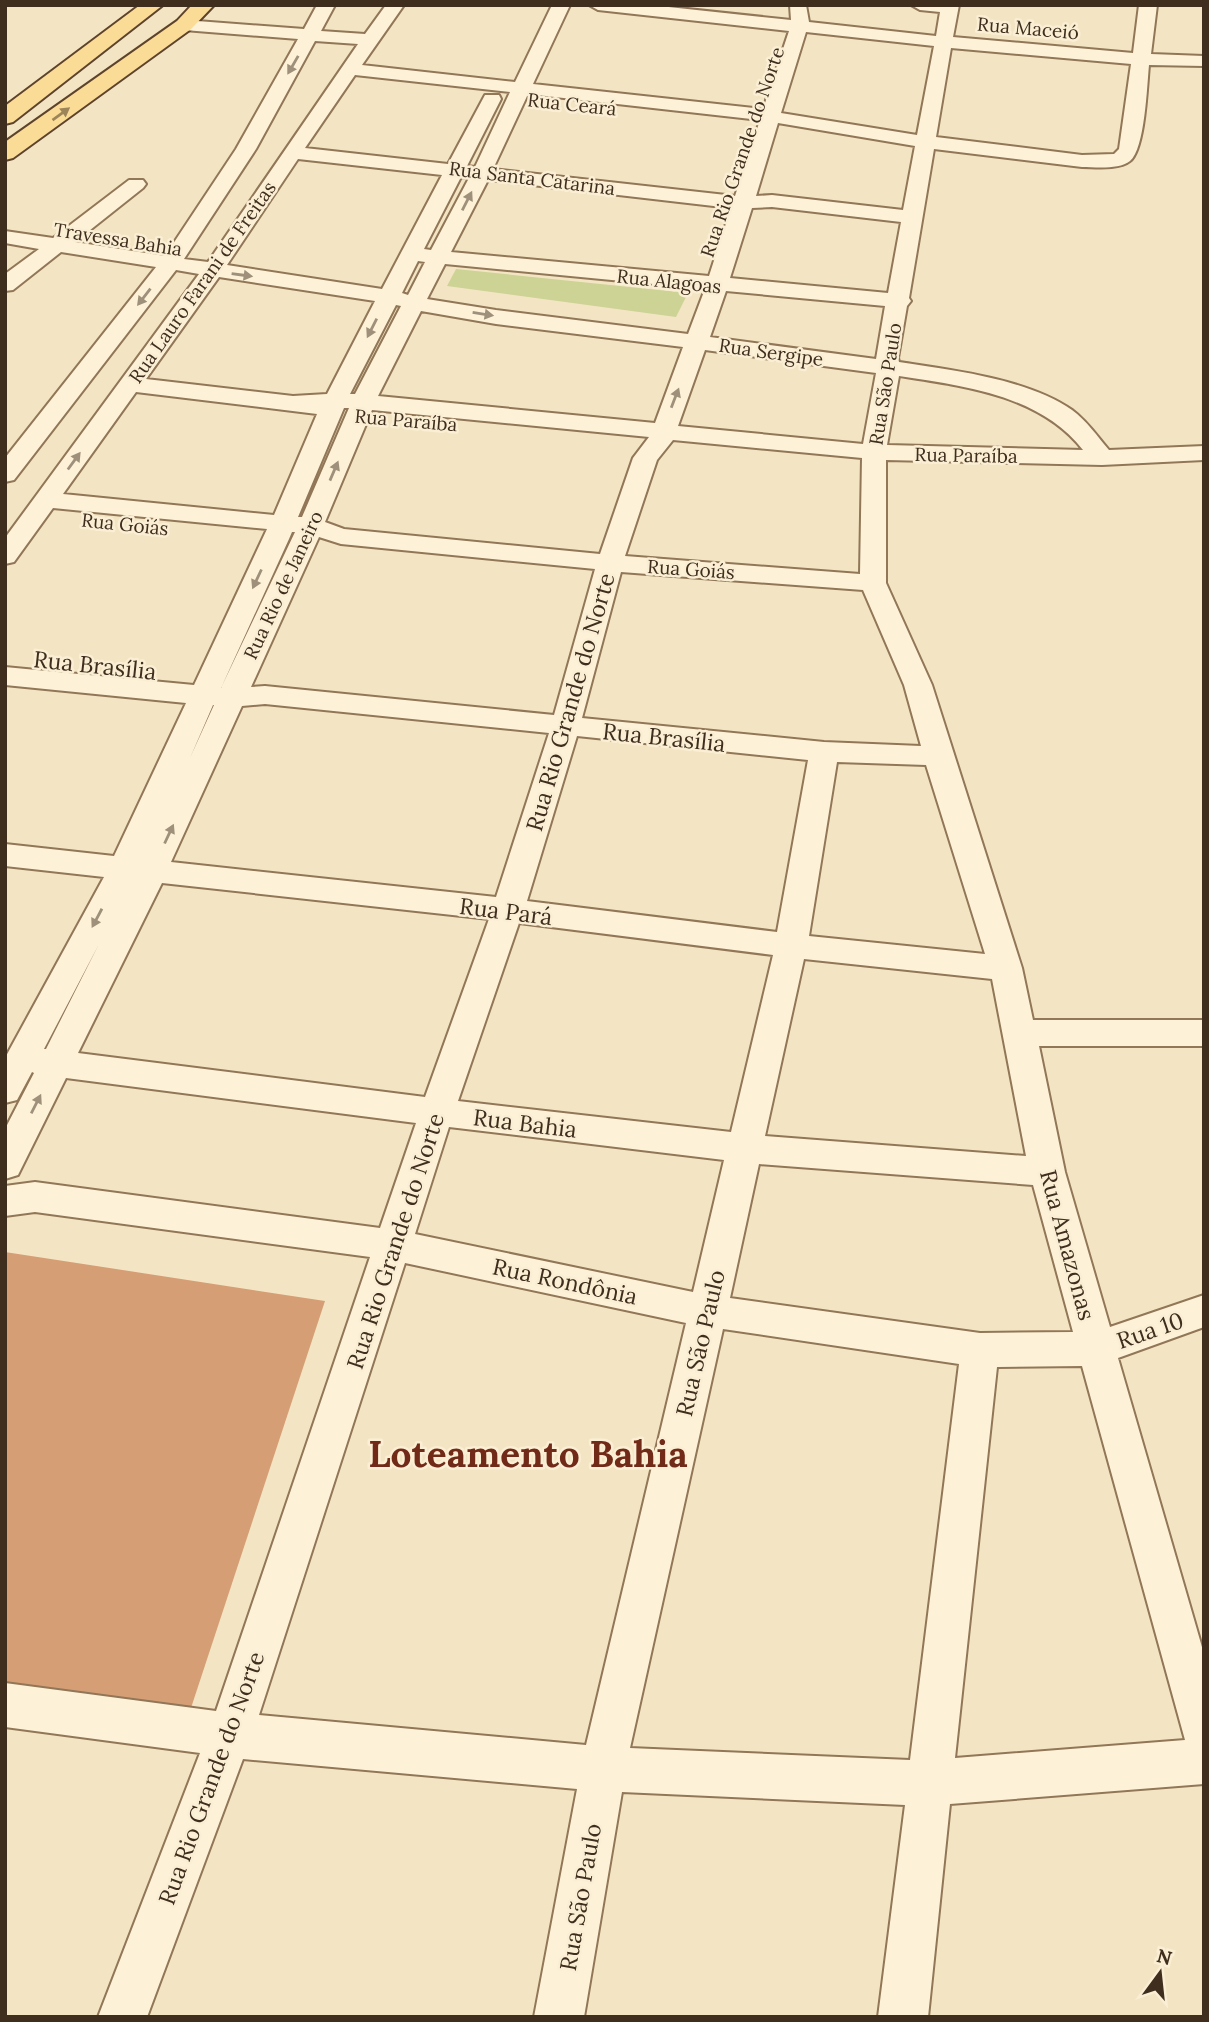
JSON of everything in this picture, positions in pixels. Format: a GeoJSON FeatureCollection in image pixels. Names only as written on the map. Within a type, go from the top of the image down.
{"type":"FeatureCollection","features":[{"type":"Feature","properties":{"kind":"main road"},"geometry":{"type":"LineString","coordinates":[[5,117],[153,5]]}},
{"type":"Feature","properties":{"kind":"main road"},"geometry":{"type":"LineString","coordinates":[[5,153],[184,25],[204,5]]}},
{"type":"Feature","properties":{"kind":"street","name":"Rua Lauro Farani de Freitas"},"geometry":{"type":"LineString","coordinates":[[5,475],[175,256],[246,149],[326,5]]}},
{"type":"Feature","properties":{"kind":"street","name":"Rua Lauro Farani de Freitas"},"geometry":{"type":"LineString","coordinates":[[5,556],[217,263],[395,5]]}},
{"type":"Feature","properties":{"kind":"street","name":"Rua Rio de Janeiro"},"geometry":{"type":"LineString","coordinates":[[508,91],[536,5]]}},
{"type":"Feature","properties":{"kind":"street","name":"Rua Rio de Janeiro"},"geometry":{"type":"LineString","coordinates":[[5,1165],[57,1064],[137,871],[221,688],[279,532],[333,407],[406,292],[508,91],[561,5]]}},
{"type":"Feature","properties":{"kind":"street"},"geometry":{"type":"LineString","coordinates":[[920,5],[950,7]]}},
{"type":"Feature","properties":{"kind":"street"},"geometry":{"type":"LineString","coordinates":[[1141,56],[1148,5]]}},
{"type":"Feature","properties":{"kind":"street","name":"Rua Maceió"},"geometry":{"type":"LineString","coordinates":[[608,6],[795,16],[946,38],[1204,61]]}},
{"type":"Feature","properties":{"kind":"street","name":"Rua São Paulo"},"geometry":{"type":"LineString","coordinates":[[938,756],[918,685],[873,583],[874,453],[950,7]]}},
{"type":"Feature","properties":{"kind":"street","name":"Rua Rio Grande do Norte"},"geometry":{"type":"LineString","coordinates":[[663,364],[696,298],[722,237],[795,16]]}},
{"type":"Feature","properties":{"kind":"street"},"geometry":{"type":"LineString","coordinates":[[184,25],[371,40]]}},
{"type":"Feature","properties":{"kind":"street","name":"Rua Maceió"},"geometry":{"type":"LineString","coordinates":[[1141,56],[1204,55]]}},
{"type":"Feature","properties":{"kind":"street","name":"Rua Ceará"},"geometry":{"type":"LineString","coordinates":[[347,74],[801,123],[1076,159],[1107,160],[1123,157],[1129,149],[1141,56]]}},
{"type":"Feature","properties":{"kind":"street","name":"Rua Santa Catarina"},"geometry":{"type":"LineString","coordinates":[[296,146],[914,217]]}},
{"type":"Feature","properties":{"kind":"street"},"geometry":{"type":"LineString","coordinates":[[5,285],[136,184]]}},
{"type":"Feature","properties":{"kind":"street","name":"Travessa Bahia"},"geometry":{"type":"LineString","coordinates":[[5,220],[65,239]]}},
{"type":"Feature","properties":{"kind":"street","name":"Travessa Bahia"},"geometry":{"type":"LineString","coordinates":[[5,237],[65,239],[406,292]]}},
{"type":"Feature","properties":{"kind":"street","name":"Rua Alagoas"},"geometry":{"type":"LineString","coordinates":[[428,251],[696,298],[900,297]]}},
{"type":"Feature","properties":{"kind":"street","name":"Rua Rio de Janeiro"},"geometry":{"type":"LineString","coordinates":[[221,688],[307,533],[406,292]]}},
{"type":"Feature","properties":{"kind":"street","name":"Rua Sergipe"},"geometry":{"type":"LineString","coordinates":[[406,292],[544,314],[696,298],[699,334],[888,363],[1021,396],[1059,412],[1077,427],[1102,458]]}},
{"type":"Feature","properties":{"kind":"street","name":"Rua Rio Grande do Norte"},"geometry":{"type":"LineString","coordinates":[[122,2017],[230,1735],[437,1112],[508,910],[565,727],[610,563],[650,440],[699,334],[696,298]]}},
{"type":"Feature","properties":{"kind":"street","name":"Rua Paraíba"},"geometry":{"type":"LineString","coordinates":[[131,384],[650,440],[687,435],[874,453],[1102,458],[1204,453]]}},
{"type":"Feature","properties":{"kind":"street","name":"Rua Rio Grande do Norte"},"geometry":{"type":"LineString","coordinates":[[650,440],[651,403]]}},
{"type":"Feature","properties":{"kind":"street","name":"Rua Goiás"},"geometry":{"type":"LineString","coordinates":[[40,508],[610,563],[873,583]]}},
{"type":"Feature","properties":{"kind":"street","name":"Rua Brasília"},"geometry":{"type":"LineString","coordinates":[[5,656],[265,695],[824,752],[938,756]]}},
{"type":"Feature","properties":{"kind":"street","name":"Rua Brasília"},"geometry":{"type":"LineString","coordinates":[[5,676],[221,688]]}},
{"type":"Feature","properties":{"kind":"street","name":"Rua São Paulo"},"geometry":{"type":"LineString","coordinates":[[559,2017],[603,1769],[791,946],[824,752]]}},
{"type":"Feature","properties":{"kind":"street","name":"Rua Amazonas"},"geometry":{"type":"LineString","coordinates":[[938,756],[1006,968],[1047,1172],[1204,1732]]}},
{"type":"Feature","properties":{"kind":"street","name":"Rua Pará"},"geometry":{"type":"LineString","coordinates":[[5,855],[508,910],[791,946],[1006,968]]}},
{"type":"Feature","properties":{"kind":"street","name":"Rua Rio de Janeiro"},"geometry":{"type":"LineString","coordinates":[[5,1090],[13,1058],[137,871]]}},
{"type":"Feature","properties":{"kind":"street"},"geometry":{"type":"LineString","coordinates":[[1020,1032],[1204,1033]]}},
{"type":"Feature","properties":{"kind":"street","name":"Rua Bahia"},"geometry":{"type":"LineString","coordinates":[[13,1058],[743,1148],[1047,1172]]}},
{"type":"Feature","properties":{"kind":"street","name":"Rua Rondônia"},"geometry":{"type":"LineString","coordinates":[[15,1192],[394,1245],[708,1311],[979,1350],[1096,1349]]}},
{"type":"Feature","properties":{"kind":"street","name":"Rua 10"},"geometry":{"type":"LineString","coordinates":[[1096,1349],[1204,1311]]}},
{"type":"Feature","properties":{"kind":"street"},"geometry":{"type":"LineString","coordinates":[[902,2017],[979,1350]]}},
{"type":"Feature","properties":{"kind":"street"},"geometry":{"type":"LineString","coordinates":[[5,1705],[230,1735],[603,1769],[928,1783],[1204,1761]]}},
{"type":"Feature","properties":{"kind":"green space"},"geometry":{"type":"Polygon","coordinates":[[[456,269],[688,293],[676,317],[447,286],[456,269]]]}},
{"type":"Feature","properties":{"kind":"building"},"geometry":{"type":"Polygon","coordinates":[[[5,1252],[325,1301],[189,1714],[5,1686],[5,1252]]]}},
{"type":"Feature","properties":{"kind":"district","name":"Loteamento Bahia"},"geometry":{"type":"Point","coordinates":[528,1453]}}]}
